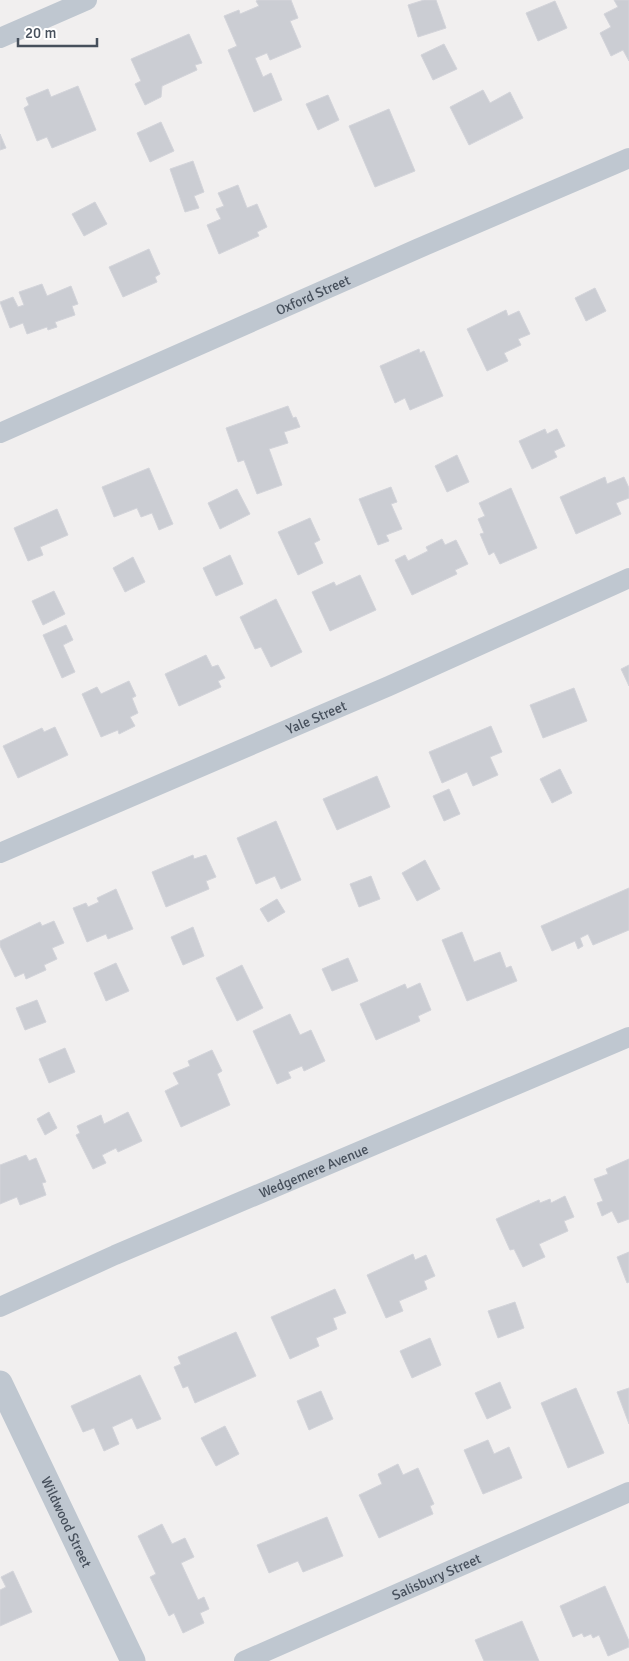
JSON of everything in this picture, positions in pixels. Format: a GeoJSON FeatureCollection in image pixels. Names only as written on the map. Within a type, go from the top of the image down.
{"type":"FeatureCollection","features":[{"type":"Feature","properties":{"kind":"street"},"geometry":{"type":"LineString","coordinates":[[0,38],[87,0]]}},
{"type":"Feature","properties":{"kind":"street","name":"Oxford Street"},"geometry":{"type":"LineString","coordinates":[[0,434],[417,249],[629,158]]}},
{"type":"Feature","properties":{"kind":"street","name":"Yale Street"},"geometry":{"type":"LineString","coordinates":[[0,853],[390,686],[629,578]]}},
{"type":"Feature","properties":{"kind":"street","name":"Wedgemere Avenue"},"geometry":{"type":"LineString","coordinates":[[0,1308],[115,1255],[629,1037]]}},
{"type":"Feature","properties":{"kind":"street","name":"Wildwood Street"},"geometry":{"type":"LineString","coordinates":[[0,1383],[133,1661]]}},
{"type":"Feature","properties":{"kind":"street","name":"Salisbury Street"},"geometry":{"type":"LineString","coordinates":[[244,1661],[629,1492]]}},
{"type":"Feature","properties":{"kind":"building"},"geometry":{"type":"Polygon","coordinates":[[[258,0],[291,0],[298,18],[290,21],[301,47],[270,60],[267,53],[255,58],[263,77],[271,73],[282,100],[254,112],[228,50],[237,46],[224,16],[239,10],[240,14],[259,6],[256,1],[258,0]]]}},
{"type":"Feature","properties":{"kind":"building"},"geometry":{"type":"Polygon","coordinates":[[[424,0],[436,0],[446,28],[418,37],[408,5],[424,0]]]}},
{"type":"Feature","properties":{"kind":"building"},"geometry":{"type":"Polygon","coordinates":[[[614,0],[629,0],[629,61],[623,50],[611,56],[600,33],[611,27],[604,14],[618,7],[614,0]]]}},
{"type":"Feature","properties":{"kind":"building"},"geometry":{"type":"Polygon","coordinates":[[[555,1],[567,28],[538,41],[526,13],[555,1]]]}},
{"type":"Feature","properties":{"kind":"building"},"geometry":{"type":"Polygon","coordinates":[[[189,34],[202,63],[195,65],[197,70],[162,86],[161,97],[145,105],[135,84],[141,81],[131,59],[189,34]]]}},
{"type":"Feature","properties":{"kind":"building"},"geometry":{"type":"Polygon","coordinates":[[[444,44],[457,69],[433,80],[421,55],[444,44]]]}},
{"type":"Feature","properties":{"kind":"building"},"geometry":{"type":"Polygon","coordinates":[[[78,86],[96,130],[52,148],[47,137],[37,141],[24,108],[29,105],[26,98],[48,89],[51,97],[78,86]]]}},
{"type":"Feature","properties":{"kind":"building"},"geometry":{"type":"Polygon","coordinates":[[[483,90],[490,103],[510,92],[523,118],[469,145],[450,107],[483,90]]]}},
{"type":"Feature","properties":{"kind":"building"},"geometry":{"type":"Polygon","coordinates":[[[328,95],[339,120],[318,130],[306,104],[328,95]]]}},
{"type":"Feature","properties":{"kind":"building"},"geometry":{"type":"Polygon","coordinates":[[[389,109],[415,171],[375,187],[349,126],[389,109]]]}},
{"type":"Feature","properties":{"kind":"building"},"geometry":{"type":"Polygon","coordinates":[[[161,122],[174,151],[150,162],[137,133],[161,122]]]}},
{"type":"Feature","properties":{"kind":"building"},"geometry":{"type":"Polygon","coordinates":[[[0,134],[6,148],[0,150],[0,134]]]}},
{"type":"Feature","properties":{"kind":"building"},"geometry":{"type":"Polygon","coordinates":[[[193,161],[204,192],[194,196],[199,208],[185,212],[170,169],[193,161]]]}},
{"type":"Feature","properties":{"kind":"building"},"geometry":{"type":"Polygon","coordinates":[[[238,185],[247,208],[257,204],[267,227],[257,232],[259,236],[219,254],[207,225],[221,219],[216,209],[224,206],[218,193],[238,185]]]}},
{"type":"Feature","properties":{"kind":"building"},"geometry":{"type":"Polygon","coordinates":[[[95,202],[107,224],[84,236],[72,214],[95,202]]]}},
{"type":"Feature","properties":{"kind":"building"},"geometry":{"type":"Polygon","coordinates":[[[149,249],[160,274],[155,277],[157,282],[123,297],[109,267],[149,249]]]}},
{"type":"Feature","properties":{"kind":"building"},"geometry":{"type":"Polygon","coordinates":[[[42,284],[47,296],[71,286],[78,304],[72,306],[75,315],[55,322],[57,327],[48,330],[47,327],[27,334],[23,323],[10,328],[0,302],[13,297],[18,307],[24,305],[19,292],[42,284]]]}},
{"type":"Feature","properties":{"kind":"building"},"geometry":{"type":"Polygon","coordinates":[[[595,288],[606,311],[586,321],[575,298],[595,288]]]}},
{"type":"Feature","properties":{"kind":"building"},"geometry":{"type":"Polygon","coordinates":[[[506,310],[508,316],[519,311],[530,334],[518,339],[521,345],[504,353],[508,361],[487,371],[467,329],[506,310]]]}},
{"type":"Feature","properties":{"kind":"building"},"geometry":{"type":"Polygon","coordinates":[[[419,349],[420,353],[424,351],[443,396],[410,410],[405,398],[395,403],[380,366],[419,349]]]}},
{"type":"Feature","properties":{"kind":"building"},"geometry":{"type":"Polygon","coordinates":[[[288,406],[293,418],[296,417],[300,427],[284,432],[288,443],[269,449],[282,485],[257,494],[244,460],[238,462],[226,428],[288,406]]]}},
{"type":"Feature","properties":{"kind":"building"},"geometry":{"type":"Polygon","coordinates":[[[545,429],[547,434],[557,429],[565,446],[554,451],[557,457],[532,469],[519,441],[545,429]]]}},
{"type":"Feature","properties":{"kind":"building"},"geometry":{"type":"Polygon","coordinates":[[[457,455],[469,482],[447,492],[435,466],[457,455]]]}},
{"type":"Feature","properties":{"kind":"building"},"geometry":{"type":"Polygon","coordinates":[[[149,468],[173,524],[159,530],[152,513],[141,517],[137,508],[114,517],[102,487],[149,468]]]}},
{"type":"Feature","properties":{"kind":"building"},"geometry":{"type":"Polygon","coordinates":[[[605,477],[607,484],[624,477],[629,488],[629,498],[616,503],[621,514],[576,534],[560,497],[605,477]]]}},
{"type":"Feature","properties":{"kind":"building"},"geometry":{"type":"Polygon","coordinates":[[[391,487],[397,502],[391,504],[402,529],[386,535],[389,541],[378,545],[359,499],[391,487]]]}},
{"type":"Feature","properties":{"kind":"building"},"geometry":{"type":"Polygon","coordinates":[[[511,488],[537,548],[500,564],[494,552],[489,555],[480,534],[484,533],[478,519],[485,516],[479,503],[511,488]]]}},
{"type":"Feature","properties":{"kind":"building"},"geometry":{"type":"Polygon","coordinates":[[[237,489],[250,514],[220,529],[208,503],[237,489]]]}},
{"type":"Feature","properties":{"kind":"building"},"geometry":{"type":"Polygon","coordinates":[[[57,509],[68,535],[40,547],[43,555],[28,561],[14,528],[57,509]]]}},
{"type":"Feature","properties":{"kind":"building"},"geometry":{"type":"Polygon","coordinates":[[[310,518],[320,540],[314,543],[323,563],[298,575],[278,532],[310,518]]]}},
{"type":"Feature","properties":{"kind":"building"},"geometry":{"type":"Polygon","coordinates":[[[442,539],[445,545],[456,540],[468,564],[455,570],[457,574],[412,595],[395,560],[405,555],[408,561],[428,551],[426,547],[442,539]]]}},
{"type":"Feature","properties":{"kind":"building"},"geometry":{"type":"Polygon","coordinates":[[[230,555],[243,584],[216,596],[203,568],[230,555]]]}},
{"type":"Feature","properties":{"kind":"building"},"geometry":{"type":"Polygon","coordinates":[[[133,557],[145,582],[125,592],[113,568],[133,557]]]}},
{"type":"Feature","properties":{"kind":"building"},"geometry":{"type":"Polygon","coordinates":[[[360,575],[376,610],[330,631],[312,592],[334,582],[336,586],[360,575]]]}},
{"type":"Feature","properties":{"kind":"building"},"geometry":{"type":"Polygon","coordinates":[[[54,591],[65,614],[43,625],[32,601],[54,591]]]}},
{"type":"Feature","properties":{"kind":"building"},"geometry":{"type":"Polygon","coordinates":[[[276,599],[302,652],[271,667],[261,647],[255,649],[240,617],[276,599]]]}},
{"type":"Feature","properties":{"kind":"building"},"geometry":{"type":"Polygon","coordinates":[[[66,625],[73,640],[63,645],[75,672],[62,678],[43,635],[66,625]]]}},
{"type":"Feature","properties":{"kind":"building"},"geometry":{"type":"Polygon","coordinates":[[[206,655],[212,667],[218,665],[225,678],[218,681],[221,687],[179,706],[165,674],[206,655]]]}},
{"type":"Feature","properties":{"kind":"building"},"geometry":{"type":"Polygon","coordinates":[[[629,665],[629,686],[621,669],[629,665]]]}},
{"type":"Feature","properties":{"kind":"building"},"geometry":{"type":"Polygon","coordinates":[[[129,681],[136,696],[132,698],[138,713],[130,717],[135,726],[119,734],[118,730],[101,737],[82,694],[97,687],[101,694],[129,681]]]}},
{"type":"Feature","properties":{"kind":"building"},"geometry":{"type":"Polygon","coordinates":[[[574,688],[587,721],[543,738],[530,705],[574,688]]]}},
{"type":"Feature","properties":{"kind":"building"},"geometry":{"type":"Polygon","coordinates":[[[491,726],[502,752],[490,757],[498,775],[473,786],[467,772],[442,783],[429,752],[491,726]]]}},
{"type":"Feature","properties":{"kind":"building"},"geometry":{"type":"Polygon","coordinates":[[[55,727],[68,755],[18,778],[3,746],[42,728],[44,732],[55,727]]]}},
{"type":"Feature","properties":{"kind":"building"},"geometry":{"type":"Polygon","coordinates":[[[560,769],[572,793],[552,803],[540,779],[560,769]]]}},
{"type":"Feature","properties":{"kind":"building"},"geometry":{"type":"Polygon","coordinates":[[[377,776],[390,807],[337,830],[323,799],[377,776]]]}},
{"type":"Feature","properties":{"kind":"building"},"geometry":{"type":"Polygon","coordinates":[[[449,789],[460,814],[444,821],[433,796],[449,789]]]}},
{"type":"Feature","properties":{"kind":"building"},"geometry":{"type":"Polygon","coordinates":[[[276,821],[301,880],[281,889],[275,876],[256,884],[237,838],[276,821]]]}},
{"type":"Feature","properties":{"kind":"building"},"geometry":{"type":"Polygon","coordinates":[[[193,855],[194,859],[206,855],[216,877],[206,881],[209,889],[166,907],[152,872],[193,855]]]}},
{"type":"Feature","properties":{"kind":"building"},"geometry":{"type":"Polygon","coordinates":[[[425,860],[440,889],[417,901],[402,873],[425,860]]]}},
{"type":"Feature","properties":{"kind":"building"},"geometry":{"type":"Polygon","coordinates":[[[371,876],[380,899],[359,907],[350,884],[371,876]]]}},
{"type":"Feature","properties":{"kind":"building"},"geometry":{"type":"Polygon","coordinates":[[[629,888],[629,930],[593,945],[588,934],[580,938],[583,946],[578,949],[575,941],[552,951],[541,926],[629,888]]]}},
{"type":"Feature","properties":{"kind":"building"},"geometry":{"type":"Polygon","coordinates":[[[116,889],[133,929],[108,939],[106,934],[87,942],[73,908],[86,903],[88,907],[99,902],[97,898],[116,889]]]}},
{"type":"Feature","properties":{"kind":"building"},"geometry":{"type":"Polygon","coordinates":[[[277,899],[285,912],[268,922],[260,909],[277,899]]]}},
{"type":"Feature","properties":{"kind":"building"},"geometry":{"type":"Polygon","coordinates":[[[54,921],[64,943],[52,948],[57,959],[44,965],[46,970],[26,979],[24,973],[15,977],[0,946],[0,941],[40,922],[42,926],[54,921]]]}},
{"type":"Feature","properties":{"kind":"building"},"geometry":{"type":"Polygon","coordinates":[[[193,927],[204,956],[183,965],[171,937],[193,927]]]}},
{"type":"Feature","properties":{"kind":"building"},"geometry":{"type":"Polygon","coordinates":[[[462,932],[474,962],[500,952],[506,968],[511,966],[517,981],[467,1001],[442,940],[462,932]]]}},
{"type":"Feature","properties":{"kind":"building"},"geometry":{"type":"Polygon","coordinates":[[[348,958],[358,981],[332,991],[322,969],[348,958]]]}},
{"type":"Feature","properties":{"kind":"building"},"geometry":{"type":"Polygon","coordinates":[[[116,963],[129,991],[106,1001],[94,973],[116,963]]]}},
{"type":"Feature","properties":{"kind":"building"},"geometry":{"type":"Polygon","coordinates":[[[242,965],[263,1008],[237,1021],[216,978],[242,965]]]}},
{"type":"Feature","properties":{"kind":"building"},"geometry":{"type":"Polygon","coordinates":[[[420,983],[431,1010],[418,1016],[420,1021],[376,1040],[360,1004],[405,984],[407,989],[420,983]]]}},
{"type":"Feature","properties":{"kind":"building"},"geometry":{"type":"Polygon","coordinates":[[[37,1000],[46,1022],[25,1030],[16,1008],[37,1000]]]}},
{"type":"Feature","properties":{"kind":"building"},"geometry":{"type":"Polygon","coordinates":[[[290,1014],[300,1035],[311,1030],[325,1061],[304,1071],[302,1066],[288,1072],[291,1078],[277,1084],[253,1031],[290,1014]]]}},
{"type":"Feature","properties":{"kind":"building"},"geometry":{"type":"Polygon","coordinates":[[[65,1048],[75,1072],[49,1083],[39,1059],[65,1048]]]}},
{"type":"Feature","properties":{"kind":"building"},"geometry":{"type":"Polygon","coordinates":[[[212,1050],[222,1071],[217,1074],[230,1105],[181,1127],[165,1091],[179,1084],[173,1073],[190,1066],[188,1061],[212,1050]]]}},
{"type":"Feature","properties":{"kind":"building"},"geometry":{"type":"Polygon","coordinates":[[[49,1112],[57,1128],[45,1135],[37,1119],[49,1112]]]}},
{"type":"Feature","properties":{"kind":"building"},"geometry":{"type":"Polygon","coordinates":[[[128,1112],[142,1141],[118,1152],[116,1148],[102,1155],[106,1163],[93,1169],[76,1135],[80,1133],[77,1126],[101,1115],[104,1124],[128,1112]]]}},
{"type":"Feature","properties":{"kind":"building"},"geometry":{"type":"Polygon","coordinates":[[[26,1155],[29,1161],[36,1158],[46,1182],[42,1183],[46,1195],[20,1205],[17,1197],[0,1204],[0,1165],[26,1155]]]}},
{"type":"Feature","properties":{"kind":"building"},"geometry":{"type":"Polygon","coordinates":[[[629,1159],[629,1219],[618,1223],[612,1211],[602,1216],[597,1203],[603,1201],[594,1179],[608,1174],[606,1169],[629,1159]]]}},
{"type":"Feature","properties":{"kind":"building"},"geometry":{"type":"Polygon","coordinates":[[[565,1196],[574,1217],[564,1221],[568,1231],[539,1244],[545,1257],[523,1267],[514,1249],[510,1250],[496,1219],[539,1200],[540,1203],[550,1199],[551,1203],[565,1196]]]}},
{"type":"Feature","properties":{"kind":"building"},"geometry":{"type":"Polygon","coordinates":[[[629,1252],[629,1282],[627,1283],[617,1257],[629,1252]]]}},
{"type":"Feature","properties":{"kind":"building"},"geometry":{"type":"Polygon","coordinates":[[[413,1254],[415,1260],[426,1255],[435,1276],[424,1281],[427,1289],[399,1301],[403,1311],[386,1318],[367,1275],[413,1254]]]}},
{"type":"Feature","properties":{"kind":"building"},"geometry":{"type":"Polygon","coordinates":[[[335,1289],[346,1313],[333,1318],[337,1329],[316,1338],[319,1346],[290,1359],[271,1317],[335,1289]]]}},
{"type":"Feature","properties":{"kind":"building"},"geometry":{"type":"Polygon","coordinates":[[[515,1302],[524,1328],[498,1338],[488,1311],[515,1302]]]}},
{"type":"Feature","properties":{"kind":"building"},"geometry":{"type":"Polygon","coordinates":[[[236,1332],[256,1376],[195,1403],[188,1386],[183,1388],[174,1367],[181,1364],[178,1357],[236,1332]]]}},
{"type":"Feature","properties":{"kind":"building"},"geometry":{"type":"Polygon","coordinates":[[[430,1338],[441,1365],[412,1378],[400,1351],[430,1338]]]}},
{"type":"Feature","properties":{"kind":"building"},"geometry":{"type":"Polygon","coordinates":[[[140,1375],[161,1419],[137,1429],[132,1418],[112,1427],[119,1444],[104,1451],[94,1428],[83,1432],[71,1406],[140,1375]]]}},
{"type":"Feature","properties":{"kind":"building"},"geometry":{"type":"Polygon","coordinates":[[[500,1382],[511,1408],[487,1419],[475,1393],[500,1382]]]}},
{"type":"Feature","properties":{"kind":"building"},"geometry":{"type":"Polygon","coordinates":[[[576,1388],[604,1453],[568,1468],[541,1403],[576,1388]]]}},
{"type":"Feature","properties":{"kind":"building"},"geometry":{"type":"Polygon","coordinates":[[[629,1388],[629,1424],[617,1392],[629,1388]]]}},
{"type":"Feature","properties":{"kind":"building"},"geometry":{"type":"Polygon","coordinates":[[[321,1391],[333,1419],[309,1430],[297,1401],[321,1391]]]}},
{"type":"Feature","properties":{"kind":"building"},"geometry":{"type":"Polygon","coordinates":[[[225,1426],[239,1454],[216,1466],[201,1438],[225,1426]]]}},
{"type":"Feature","properties":{"kind":"building"},"geometry":{"type":"Polygon","coordinates":[[[488,1440],[494,1454],[509,1447],[522,1478],[483,1494],[464,1450],[488,1440]]]}},
{"type":"Feature","properties":{"kind":"building"},"geometry":{"type":"Polygon","coordinates":[[[398,1464],[403,1475],[418,1468],[434,1504],[430,1506],[433,1514],[379,1538],[359,1495],[382,1484],[378,1474],[398,1464]]]}},
{"type":"Feature","properties":{"kind":"building"},"geometry":{"type":"Polygon","coordinates":[[[327,1517],[343,1556],[303,1572],[298,1561],[269,1573],[257,1545],[327,1517]]]}},
{"type":"Feature","properties":{"kind":"building"},"geometry":{"type":"Polygon","coordinates":[[[162,1524],[172,1544],[185,1538],[194,1557],[181,1563],[198,1600],[204,1597],[209,1609],[200,1613],[204,1623],[183,1633],[174,1613],[169,1616],[150,1577],[156,1574],[138,1536],[162,1524]]]}},
{"type":"Feature","properties":{"kind":"building"},"geometry":{"type":"Polygon","coordinates":[[[13,1571],[32,1612],[0,1626],[0,1590],[6,1587],[1,1577],[13,1571]]]}},
{"type":"Feature","properties":{"kind":"building"},"geometry":{"type":"Polygon","coordinates":[[[605,1586],[629,1641],[629,1647],[608,1656],[599,1635],[593,1638],[591,1634],[584,1637],[582,1633],[573,1637],[560,1606],[605,1586]]]}},
{"type":"Feature","properties":{"kind":"building"},"geometry":{"type":"Polygon","coordinates":[[[522,1621],[539,1661],[484,1661],[475,1640],[522,1621]]]}}]}
